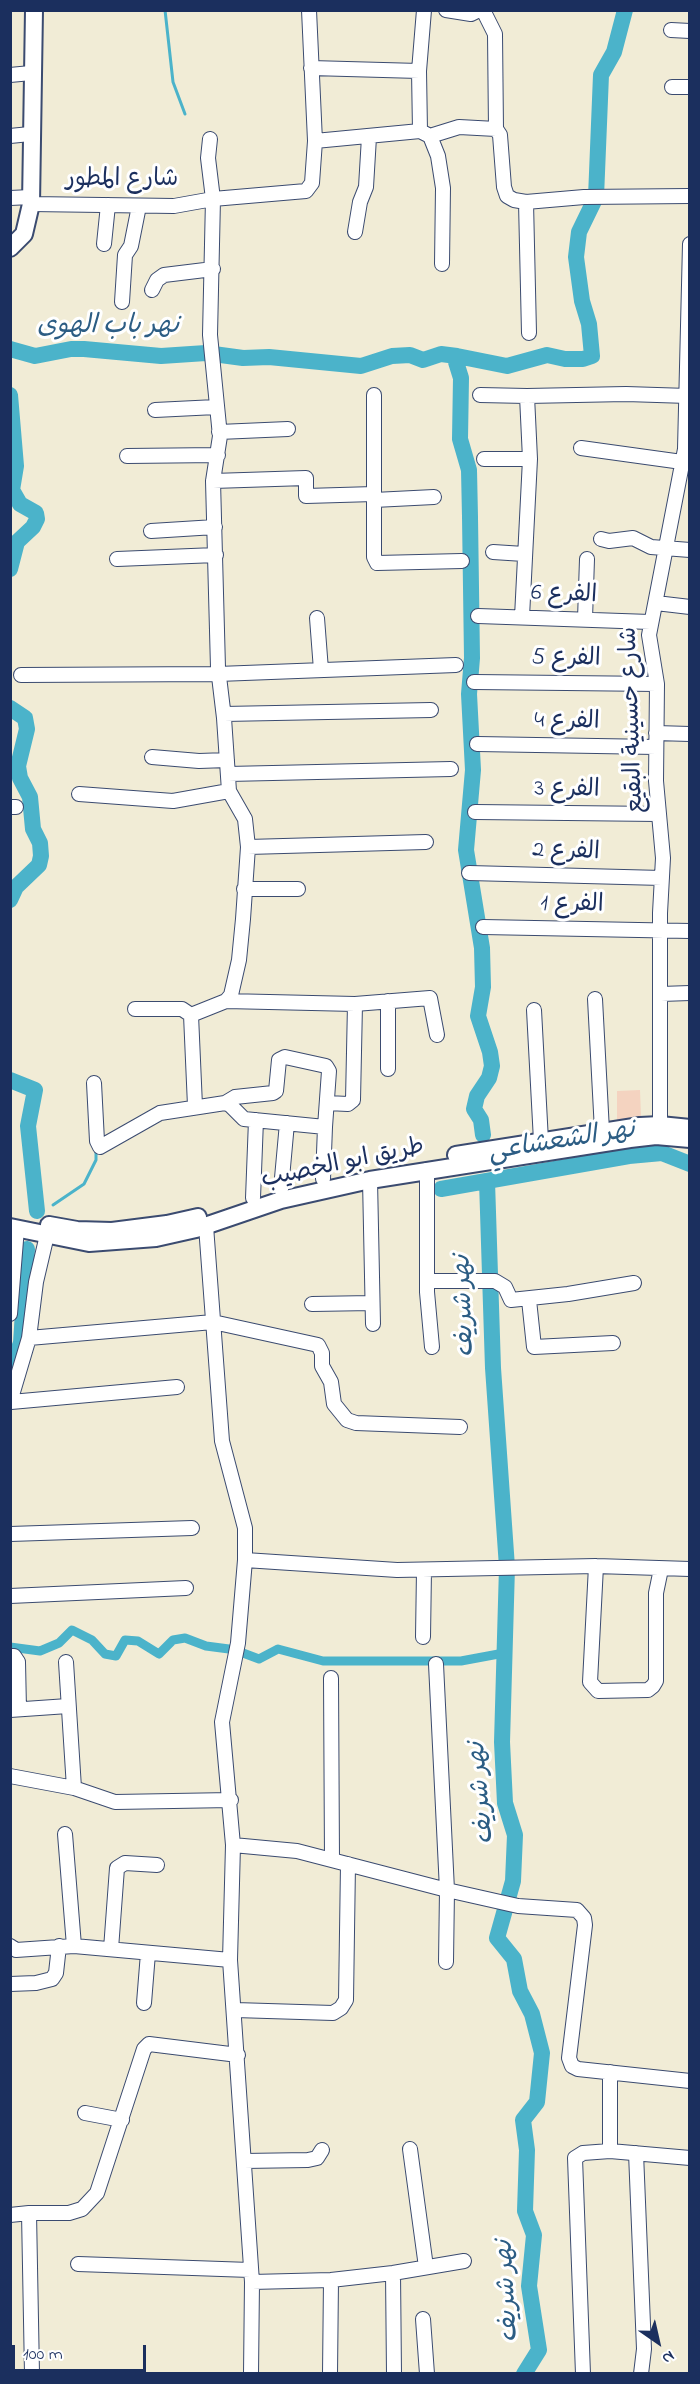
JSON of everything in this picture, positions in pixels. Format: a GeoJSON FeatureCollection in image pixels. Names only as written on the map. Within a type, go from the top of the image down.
{"type":"FeatureCollection","features":[{"type":"Feature","properties":{"kind":"main road"},"geometry":{"type":"LineString","coordinates":[[10,248],[24,234],[31,200],[33,10]]}},
{"type":"Feature","properties":{"kind":"main road","name":"طريق ابو الخصيب"},"geometry":{"type":"LineString","coordinates":[[13,1224],[89,1231],[155,1232],[281,1189],[323,1179],[602,1131],[660,1125],[690,1128]]}},
{"type":"Feature","properties":{"kind":"main road","name":"طريق ابو الخصيب"},"geometry":{"type":"LineString","coordinates":[[13,1224],[71,1241],[106,1243],[155,1232],[206,1226],[281,1200],[370,1180],[630,1139],[656,1136],[690,1139]]}},
{"type":"Feature","properties":{"kind":"street"},"geometry":{"type":"LineString","coordinates":[[309,10],[315,141],[425,134],[459,127],[496,129]]}},
{"type":"Feature","properties":{"kind":"street"},"geometry":{"type":"LineString","coordinates":[[424,10],[418,72],[425,134],[438,156],[443,188],[442,264]]}},
{"type":"Feature","properties":{"kind":"street"},"geometry":{"type":"LineString","coordinates":[[446,10],[471,14],[481,10],[495,34],[496,129],[500,135],[507,196],[526,202],[584,197],[690,196]]}},
{"type":"Feature","properties":{"kind":"street"},"geometry":{"type":"LineString","coordinates":[[671,30],[690,31]]}},
{"type":"Feature","properties":{"kind":"street"},"geometry":{"type":"LineString","coordinates":[[311,68],[418,72]]}},
{"type":"Feature","properties":{"kind":"street"},"geometry":{"type":"LineString","coordinates":[[10,75],[31,73]]}},
{"type":"Feature","properties":{"kind":"street"},"geometry":{"type":"LineString","coordinates":[[672,87],[690,87]]}},
{"type":"Feature","properties":{"kind":"street"},"geometry":{"type":"LineString","coordinates":[[10,136],[30,134]]}},
{"type":"Feature","properties":{"kind":"street"},"geometry":{"type":"LineString","coordinates":[[355,232],[360,202],[366,187],[369,137]]}},
{"type":"Feature","properties":{"kind":"street"},"geometry":{"type":"LineString","coordinates":[[210,139],[208,158],[213,199],[210,335],[219,432],[218,456],[213,481],[218,674],[224,714],[229,791],[245,819],[248,847],[239,960],[231,994],[226,1001]]}},
{"type":"Feature","properties":{"kind":"street","name":"شارع المطور"},"geometry":{"type":"LineString","coordinates":[[10,198],[108,205],[174,206],[213,199],[306,191],[312,183],[315,141]]}},
{"type":"Feature","properties":{"kind":"street"},"geometry":{"type":"LineString","coordinates":[[526,202],[529,333]]}},
{"type":"Feature","properties":{"kind":"street"},"geometry":{"type":"LineString","coordinates":[[104,244],[108,205]]}},
{"type":"Feature","properties":{"kind":"street"},"geometry":{"type":"LineString","coordinates":[[122,302],[125,255],[131,246],[139,206]]}},
{"type":"Feature","properties":{"kind":"street","name":"شارع حسينية البقيع"},"geometry":{"type":"LineString","coordinates":[[660,1125],[660,929],[663,858],[658,814],[657,684],[649,635],[682,462],[688,445],[690,244]]}},
{"type":"Feature","properties":{"kind":"street"},"geometry":{"type":"LineString","coordinates":[[152,290],[157,280],[164,275],[213,269]]}},
{"type":"Feature","properties":{"kind":"street"},"geometry":{"type":"LineString","coordinates":[[480,395],[626,394],[689,386]]}},
{"type":"Feature","properties":{"kind":"street"},"geometry":{"type":"LineString","coordinates":[[374,395],[374,497],[377,562],[462,561]]}},
{"type":"Feature","properties":{"kind":"street"},"geometry":{"type":"LineString","coordinates":[[522,617],[530,459],[527,396]]}},
{"type":"Feature","properties":{"kind":"street"},"geometry":{"type":"LineString","coordinates":[[155,410],[216,407]]}},
{"type":"Feature","properties":{"kind":"street"},"geometry":{"type":"LineString","coordinates":[[219,432],[288,429]]}},
{"type":"Feature","properties":{"kind":"street"},"geometry":{"type":"LineString","coordinates":[[581,448],[682,462]]}},
{"type":"Feature","properties":{"kind":"street"},"geometry":{"type":"LineString","coordinates":[[127,456],[218,456]]}},
{"type":"Feature","properties":{"kind":"street"},"geometry":{"type":"LineString","coordinates":[[484,459],[530,459]]}},
{"type":"Feature","properties":{"kind":"street"},"geometry":{"type":"LineString","coordinates":[[213,481],[306,478],[306,496],[434,497]]}},
{"type":"Feature","properties":{"kind":"street"},"geometry":{"type":"LineString","coordinates":[[151,531],[215,527]]}},
{"type":"Feature","properties":{"kind":"street"},"geometry":{"type":"LineString","coordinates":[[601,539],[609,541],[633,538],[651,547],[690,550]]}},
{"type":"Feature","properties":{"kind":"street"},"geometry":{"type":"LineString","coordinates":[[493,552],[524,554]]}},
{"type":"Feature","properties":{"kind":"street"},"geometry":{"type":"LineString","coordinates":[[117,559],[216,555]]}},
{"type":"Feature","properties":{"kind":"street"},"geometry":{"type":"LineString","coordinates":[[585,619],[587,559]]}},
{"type":"Feature","properties":{"kind":"street"},"geometry":{"type":"LineString","coordinates":[[656,603],[690,607]]}},
{"type":"Feature","properties":{"kind":"street","name":"الفرع 6"},"geometry":{"type":"LineString","coordinates":[[478,616],[650,622]]}},
{"type":"Feature","properties":{"kind":"street"},"geometry":{"type":"LineString","coordinates":[[317,618],[321,670]]}},
{"type":"Feature","properties":{"kind":"street"},"geometry":{"type":"LineString","coordinates":[[21,675],[218,674],[456,665]]}},
{"type":"Feature","properties":{"kind":"street","name":"الفرع 5"},"geometry":{"type":"LineString","coordinates":[[474,682],[657,684]]}},
{"type":"Feature","properties":{"kind":"street"},"geometry":{"type":"LineString","coordinates":[[224,714],[431,710]]}},
{"type":"Feature","properties":{"kind":"street"},"geometry":{"type":"LineString","coordinates":[[656,733],[690,734]]}},
{"type":"Feature","properties":{"kind":"street","name":"الفرع 4"},"geometry":{"type":"LineString","coordinates":[[477,744],[656,747]]}},
{"type":"Feature","properties":{"kind":"street"},"geometry":{"type":"LineString","coordinates":[[152,757],[226,760]]}},
{"type":"Feature","properties":{"kind":"street"},"geometry":{"type":"LineString","coordinates":[[228,774],[451,770]]}},
{"type":"Feature","properties":{"kind":"street"},"geometry":{"type":"LineString","coordinates":[[79,794],[173,801],[229,791]]}},
{"type":"Feature","properties":{"kind":"street","name":"الفرع 3"},"geometry":{"type":"LineString","coordinates":[[475,812],[658,814]]}},
{"type":"Feature","properties":{"kind":"street"},"geometry":{"type":"LineString","coordinates":[[248,847],[426,842]]}},
{"type":"Feature","properties":{"kind":"street","name":"الفرع 2"},"geometry":{"type":"LineString","coordinates":[[469,873],[662,878]]}},
{"type":"Feature","properties":{"kind":"street"},"geometry":{"type":"LineString","coordinates":[[244,889],[298,889]]}},
{"type":"Feature","properties":{"kind":"street","name":"الفرع 1"},"geometry":{"type":"LineString","coordinates":[[483,927],[690,930]]}},
{"type":"Feature","properties":{"kind":"street"},"geometry":{"type":"LineString","coordinates":[[661,994],[690,993]]}},
{"type":"Feature","properties":{"kind":"street"},"geometry":{"type":"LineString","coordinates":[[191,1015],[226,1001],[355,1004],[430,998],[437,1035]]}},
{"type":"Feature","properties":{"kind":"street"},"geometry":{"type":"LineString","coordinates":[[595,999],[602,1131]]}},
{"type":"Feature","properties":{"kind":"street"},"geometry":{"type":"LineString","coordinates":[[388,1001],[388,1069]]}},
{"type":"Feature","properties":{"kind":"street"},"geometry":{"type":"LineString","coordinates":[[327,1103],[348,1104],[353,1100],[355,1004]]}},
{"type":"Feature","properties":{"kind":"street"},"geometry":{"type":"LineString","coordinates":[[135,1010],[182,1009],[191,1015]]}},
{"type":"Feature","properties":{"kind":"street"},"geometry":{"type":"LineString","coordinates":[[534,1010],[541,1141]]}},
{"type":"Feature","properties":{"kind":"street"},"geometry":{"type":"LineString","coordinates":[[191,1015],[195,1106]]}},
{"type":"Feature","properties":{"kind":"street"},"geometry":{"type":"LineString","coordinates":[[94,1083],[97,1142],[100,1147],[160,1113],[225,1103],[235,1097],[273,1093],[276,1091],[279,1060],[285,1057],[327,1066],[329,1071],[323,1179]]}},
{"type":"Feature","properties":{"kind":"street"},"geometry":{"type":"LineString","coordinates":[[225,1103],[230,1105],[240,1118],[325,1127]]}},
{"type":"Feature","properties":{"kind":"street"},"geometry":{"type":"LineString","coordinates":[[253,1198],[256,1120]]}},
{"type":"Feature","properties":{"kind":"street"},"geometry":{"type":"LineString","coordinates":[[281,1189],[287,1123]]}},
{"type":"Feature","properties":{"kind":"street"},"geometry":{"type":"LineString","coordinates":[[427,1170],[427,1281],[432,1347]]}},
{"type":"Feature","properties":{"kind":"street"},"geometry":{"type":"LineString","coordinates":[[370,1180],[373,1324]]}},
{"type":"Feature","properties":{"kind":"street"},"geometry":{"type":"LineString","coordinates":[[10,1314],[13,1224]]}},
{"type":"Feature","properties":{"kind":"street"},"geometry":{"type":"LineString","coordinates":[[206,1226],[222,1441],[244,1528],[245,1560],[238,1642],[222,1722],[231,1800],[233,1845],[230,1960],[251,2276],[250,2373]]}},
{"type":"Feature","properties":{"kind":"street"},"geometry":{"type":"LineString","coordinates":[[47,1235],[36,1282],[29,1338],[11,1402],[177,1387]]}},
{"type":"Feature","properties":{"kind":"street"},"geometry":{"type":"LineString","coordinates":[[427,1281],[495,1281],[504,1287],[511,1300],[529,1300],[634,1283]]}},
{"type":"Feature","properties":{"kind":"street"},"geometry":{"type":"LineString","coordinates":[[529,1300],[534,1347],[613,1343]]}},
{"type":"Feature","properties":{"kind":"street"},"geometry":{"type":"LineString","coordinates":[[312,1304],[372,1304]]}},
{"type":"Feature","properties":{"kind":"street"},"geometry":{"type":"LineString","coordinates":[[29,1338],[213,1322],[318,1345],[322,1353],[322,1366],[331,1383],[334,1404],[347,1420],[356,1423],[460,1427]]}},
{"type":"Feature","properties":{"kind":"street"},"geometry":{"type":"LineString","coordinates":[[10,1534],[192,1528]]}},
{"type":"Feature","properties":{"kind":"street"},"geometry":{"type":"LineString","coordinates":[[245,1560],[424,1570],[596,1566],[690,1569]]}},
{"type":"Feature","properties":{"kind":"street"},"geometry":{"type":"LineString","coordinates":[[596,1566],[590,1682],[598,1691],[648,1690],[653,1686],[656,1680],[656,1593],[661,1569]]}},
{"type":"Feature","properties":{"kind":"street"},"geometry":{"type":"LineString","coordinates":[[423,1637],[424,1570]]}},
{"type":"Feature","properties":{"kind":"street"},"geometry":{"type":"LineString","coordinates":[[10,1596],[186,1588]]}},
{"type":"Feature","properties":{"kind":"street"},"geometry":{"type":"LineString","coordinates":[[10,1656],[18,1662],[15,1710],[68,1706]]}},
{"type":"Feature","properties":{"kind":"street"},"geometry":{"type":"LineString","coordinates":[[66,1662],[74,1788]]}},
{"type":"Feature","properties":{"kind":"street"},"geometry":{"type":"LineString","coordinates":[[436,1664],[447,1890],[446,1962]]}},
{"type":"Feature","properties":{"kind":"street"},"geometry":{"type":"LineString","coordinates":[[331,1678],[332,1860]]}},
{"type":"Feature","properties":{"kind":"street"},"geometry":{"type":"LineString","coordinates":[[10,1776],[74,1788],[115,1802],[231,1800]]}},
{"type":"Feature","properties":{"kind":"street"},"geometry":{"type":"LineString","coordinates":[[65,1834],[74,1946]]}},
{"type":"Feature","properties":{"kind":"street"},"geometry":{"type":"LineString","coordinates":[[233,1845],[297,1851],[518,1906],[569,1907],[582,1914],[585,1925],[575,1984],[569,2058],[572,2066],[578,2069],[690,2081]]}},
{"type":"Feature","properties":{"kind":"street"},"geometry":{"type":"LineString","coordinates":[[111,1949],[117,1868],[126,1863],[158,1865]]}},
{"type":"Feature","properties":{"kind":"street"},"geometry":{"type":"LineString","coordinates":[[235,2010],[333,2013],[341,2008],[346,2000],[348,1864]]}},
{"type":"Feature","properties":{"kind":"street"},"geometry":{"type":"LineString","coordinates":[[10,1946],[16,1950],[74,1946],[230,1960]]}},
{"type":"Feature","properties":{"kind":"street"},"geometry":{"type":"LineString","coordinates":[[10,1984],[36,1983],[52,1979],[56,1972],[59,1946]]}},
{"type":"Feature","properties":{"kind":"street"},"geometry":{"type":"LineString","coordinates":[[144,2003],[148,1953]]}},
{"type":"Feature","properties":{"kind":"street"},"geometry":{"type":"LineString","coordinates":[[10,2216],[29,2213],[69,2213],[82,2209],[91,2201],[103,2181],[144,2049],[149,2044],[238,2055]]}},
{"type":"Feature","properties":{"kind":"street"},"geometry":{"type":"LineString","coordinates":[[610,2072],[610,2151]]}},
{"type":"Feature","properties":{"kind":"street"},"geometry":{"type":"LineString","coordinates":[[85,2113],[122,2120]]}},
{"type":"Feature","properties":{"kind":"street"},"geometry":{"type":"LineString","coordinates":[[410,2149],[426,2267]]}},
{"type":"Feature","properties":{"kind":"street"},"geometry":{"type":"LineString","coordinates":[[244,2161],[308,2160],[317,2158],[322,2150]]}},
{"type":"Feature","properties":{"kind":"street"},"geometry":{"type":"LineString","coordinates":[[583,2373],[575,2158],[583,2153],[610,2151],[690,2158]]}},
{"type":"Feature","properties":{"kind":"street"},"geometry":{"type":"LineString","coordinates":[[636,2152],[644,2349],[642,2373]]}},
{"type":"Feature","properties":{"kind":"street"},"geometry":{"type":"LineString","coordinates":[[29,2213],[32,2373]]}},
{"type":"Feature","properties":{"kind":"street"},"geometry":{"type":"LineString","coordinates":[[78,2264],[331,2280],[393,2273],[464,2260]]}},
{"type":"Feature","properties":{"kind":"street"},"geometry":{"type":"LineString","coordinates":[[393,2273],[394,2373]]}},
{"type":"Feature","properties":{"kind":"street"},"geometry":{"type":"LineString","coordinates":[[330,2373],[331,2280]]}},
{"type":"Feature","properties":{"kind":"street"},"geometry":{"type":"LineString","coordinates":[[423,2319],[427,2373]]}},
{"type":"Feature","properties":{"kind":"shaded area"},"geometry":{"type":"Polygon","coordinates":[[[640,1090],[641,1117],[617,1120],[617,1091],[640,1090]]]}},
{"type":"Feature","properties":{"kind":"waterway"},"geometry":{"type":"LineString","coordinates":[[165,10],[173,82],[185,114]]}},
{"type":"Feature","properties":{"kind":"waterway"},"geometry":{"type":"LineString","coordinates":[[483,1135],[481,1120],[474,1109],[477,1096],[489,1078],[492,1066],[490,1052],[478,1016],[483,987],[482,948],[466,850],[473,770],[469,694],[472,658],[470,517],[469,470],[460,439],[461,378],[456,362],[457,356],[507,366],[547,355],[565,359],[583,359],[592,356],[589,324],[582,301],[576,257],[579,232],[596,197],[601,75],[614,52],[625,10]]}},
{"type":"Feature","properties":{"kind":"waterway"},"geometry":{"type":"LineString","coordinates":[[10,349],[35,356],[71,349],[84,349],[161,356],[206,353],[243,358],[269,357],[361,366],[392,356],[410,355],[423,360],[441,354],[457,356]]}},
{"type":"Feature","properties":{"kind":"waterway","name":"نهر باب الهوى"},"geometry":{"type":"LineString","coordinates":[[10,395],[16,466],[12,490],[20,504],[36,513],[37,519],[33,527],[17,542],[10,569]]}},
{"type":"Feature","properties":{"kind":"waterway","name":"نهر باب الهوى"},"geometry":{"type":"LineString","coordinates":[[10,708],[25,718],[27,729],[18,766],[20,778],[30,797],[33,829],[40,843],[41,856],[39,865],[16,887],[10,900]]}},
{"type":"Feature","properties":{"kind":"waterway","name":"نهر باب الهوى"},"geometry":{"type":"LineString","coordinates":[[10,1080],[35,1090],[28,1126],[37,1211]]}},
{"type":"Feature","properties":{"kind":"waterway"},"geometry":{"type":"LineString","coordinates":[[53,1205],[84,1184],[96,1160],[96,1151]]}},
{"type":"Feature","properties":{"kind":"waterway","name":"نهر الشعشاعي"},"geometry":{"type":"LineString","coordinates":[[441,1189],[629,1156],[662,1153],[690,1164]]}},
{"type":"Feature","properties":{"kind":"waterway","name":"نهر شريف"},"geometry":{"type":"LineString","coordinates":[[487,1181],[493,1368],[507,1567],[502,1742],[505,1803],[515,1835],[513,1881],[497,1938],[514,1959],[520,1991],[532,2014],[542,2053],[537,2102],[523,2120],[527,2150],[525,2211],[534,2235],[529,2286],[539,2350],[524,2374]]}},
{"type":"Feature","properties":{"kind":"waterway"},"geometry":{"type":"LineString","coordinates":[[10,1371],[21,1343],[27,1249]]}},
{"type":"Feature","properties":{"kind":"waterway"},"geometry":{"type":"LineString","coordinates":[[10,1647],[40,1651],[59,1643],[72,1630],[92,1640],[105,1654],[116,1656],[125,1640],[138,1641],[159,1654],[173,1640],[185,1638],[206,1646],[229,1649]]}},
{"type":"Feature","properties":{"kind":"waterway"},"geometry":{"type":"LineString","coordinates":[[243,1653],[259,1659],[278,1649],[323,1661],[461,1661],[504,1653]]}}]}
